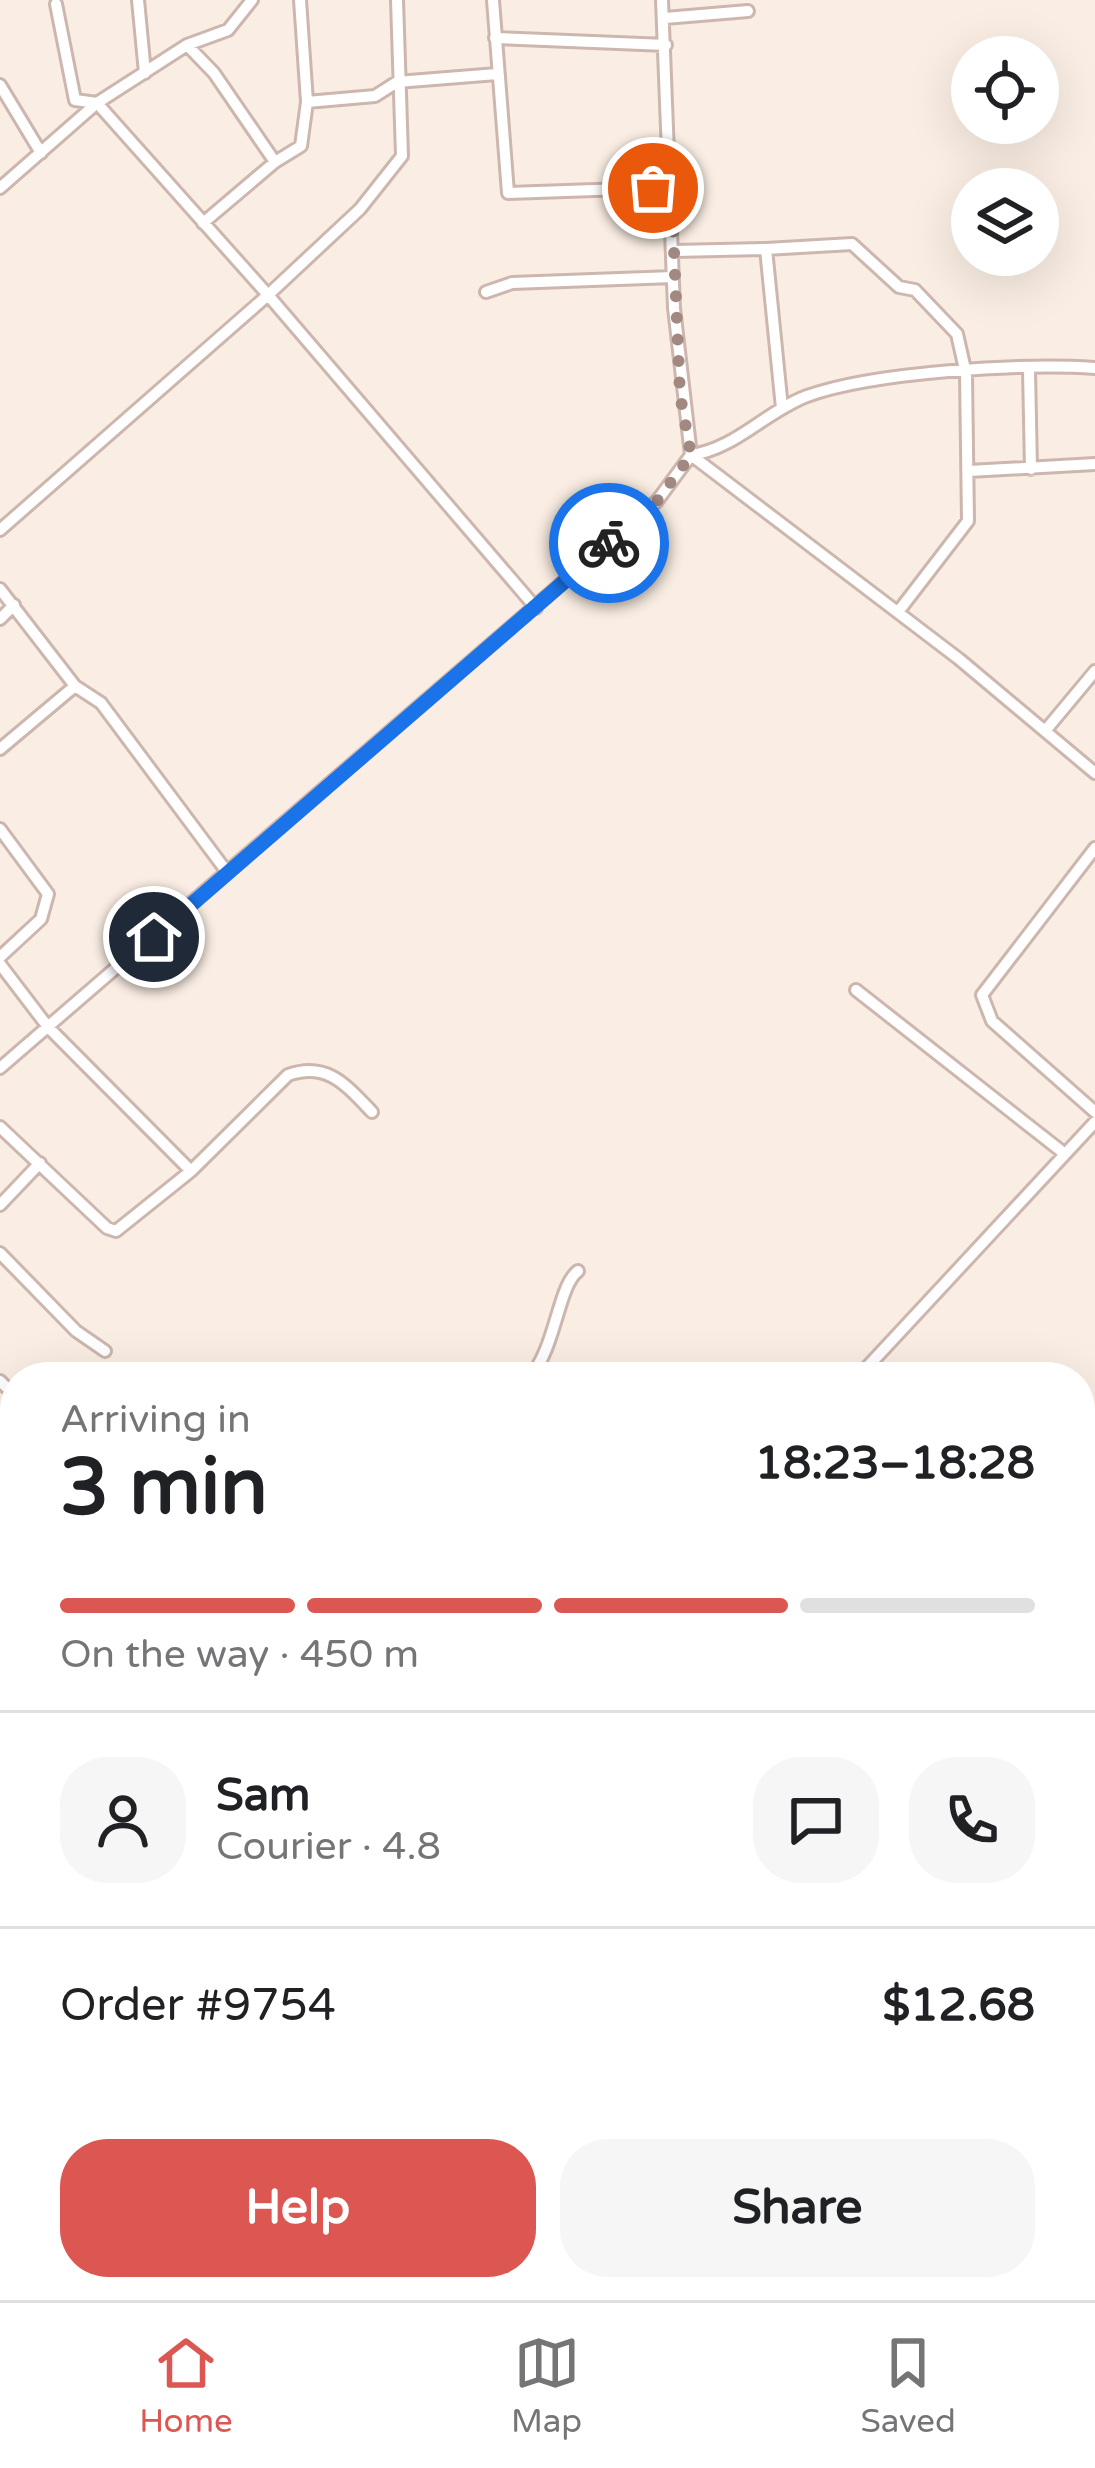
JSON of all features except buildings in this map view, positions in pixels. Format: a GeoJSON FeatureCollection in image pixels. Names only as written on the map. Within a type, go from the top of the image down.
{"type":"FeatureCollection","features":[{"type":"Feature","properties":{"kind":"street"},"geometry":{"type":"LineString","coordinates":[[138,0],[145,74]]}},
{"type":"Feature","properties":{"kind":"street"},"geometry":{"type":"LineString","coordinates":[[0,188],[97,103],[187,45],[228,30],[252,0]]}},
{"type":"Feature","properties":{"kind":"street"},"geometry":{"type":"LineString","coordinates":[[203,223],[301,146],[307,102],[301,0]]}},
{"type":"Feature","properties":{"kind":"street"},"geometry":{"type":"LineString","coordinates":[[0,530],[268,295],[390,176],[402,156],[405,132],[398,82],[397,0]]}},
{"type":"Feature","properties":{"kind":"street"},"geometry":{"type":"LineString","coordinates":[[493,0],[508,194],[653,188],[671,178]]}},
{"type":"Feature","properties":{"kind":"street"},"geometry":{"type":"LineString","coordinates":[[662,0],[680,395],[691,455],[898,612],[1095,773]]}},
{"type":"Feature","properties":{"kind":"street"},"geometry":{"type":"LineString","coordinates":[[56,4],[71,94],[83,104],[97,103]]}},
{"type":"Feature","properties":{"kind":"street"},"geometry":{"type":"LineString","coordinates":[[665,18],[748,11]]}},
{"type":"Feature","properties":{"kind":"street"},"geometry":{"type":"LineString","coordinates":[[495,38],[666,45]]}},
{"type":"Feature","properties":{"kind":"street"},"geometry":{"type":"LineString","coordinates":[[187,45],[214,74],[275,162]]}},
{"type":"Feature","properties":{"kind":"street"},"geometry":{"type":"LineString","coordinates":[[307,102],[375,96],[398,82],[497,74]]}},
{"type":"Feature","properties":{"kind":"street"},"geometry":{"type":"LineString","coordinates":[[0,85],[9,108],[41,153]]}},
{"type":"Feature","properties":{"kind":"street"},"geometry":{"type":"LineString","coordinates":[[97,103],[536,608]]}},
{"type":"Feature","properties":{"kind":"street"},"geometry":{"type":"LineString","coordinates":[[674,251],[852,244],[899,286],[915,290],[957,334],[966,374],[968,521],[898,612]]}},
{"type":"Feature","properties":{"kind":"street"},"geometry":{"type":"LineString","coordinates":[[766,249],[782,408]]}},
{"type":"Feature","properties":{"kind":"street"},"geometry":{"type":"LineString","coordinates":[[486,292],[512,283],[673,277]]}},
{"type":"Feature","properties":{"kind":"street"},"geometry":{"type":"LineString","coordinates":[[0,1069],[657,501],[691,455],[716,452],[782,408],[848,385],[1095,368]]}},
{"type":"Feature","properties":{"kind":"street"},"geometry":{"type":"LineString","coordinates":[[1029,370],[1031,469]]}},
{"type":"Feature","properties":{"kind":"street"},"geometry":{"type":"LineString","coordinates":[[969,471],[1095,464]]}},
{"type":"Feature","properties":{"kind":"street"},"geometry":{"type":"LineString","coordinates":[[0,589],[75,686],[101,703],[227,872]]}},
{"type":"Feature","properties":{"kind":"street"},"geometry":{"type":"LineString","coordinates":[[0,620],[14,605]]}},
{"type":"Feature","properties":{"kind":"street"},"geometry":{"type":"LineString","coordinates":[[1045,730],[1095,671]]}},
{"type":"Feature","properties":{"kind":"street"},"geometry":{"type":"LineString","coordinates":[[0,749],[75,686]]}},
{"type":"Feature","properties":{"kind":"street"},"geometry":{"type":"LineString","coordinates":[[0,829],[48,893],[41,919],[0,960],[48,1027],[191,1171]]}},
{"type":"Feature","properties":{"kind":"street"},"geometry":{"type":"LineString","coordinates":[[1095,848],[982,995],[992,1021],[1095,1112]]}},
{"type":"Feature","properties":{"kind":"street"},"geometry":{"type":"LineString","coordinates":[[856,990],[1064,1154]]}},
{"type":"Feature","properties":{"kind":"street"},"geometry":{"type":"LineString","coordinates":[[0,1127],[107,1228],[116,1231],[191,1171],[287,1075],[306,1068],[333,1074],[372,1112]]}},
{"type":"Feature","properties":{"kind":"street"},"geometry":{"type":"LineString","coordinates":[[872,1362],[1095,1123]]}},
{"type":"Feature","properties":{"kind":"street"},"geometry":{"type":"LineString","coordinates":[[0,1205],[40,1163]]}},
{"type":"Feature","properties":{"kind":"street"},"geometry":{"type":"LineString","coordinates":[[0,1253],[76,1330],[105,1352]]}},
{"type":"Feature","properties":{"kind":"street"},"geometry":{"type":"LineString","coordinates":[[539,1362],[552,1342],[563,1291],[578,1271]]}},
{"type":"Feature","properties":{"kind":"way so far"},"geometry":{"type":"LineString","coordinates":[[609,543],[657,501],[691,455],[680,395],[671,178],[653,188]]}},
{"type":"Feature","properties":{"kind":"route"},"geometry":{"type":"LineString","coordinates":[[154,937],[609,543]]}}]}
